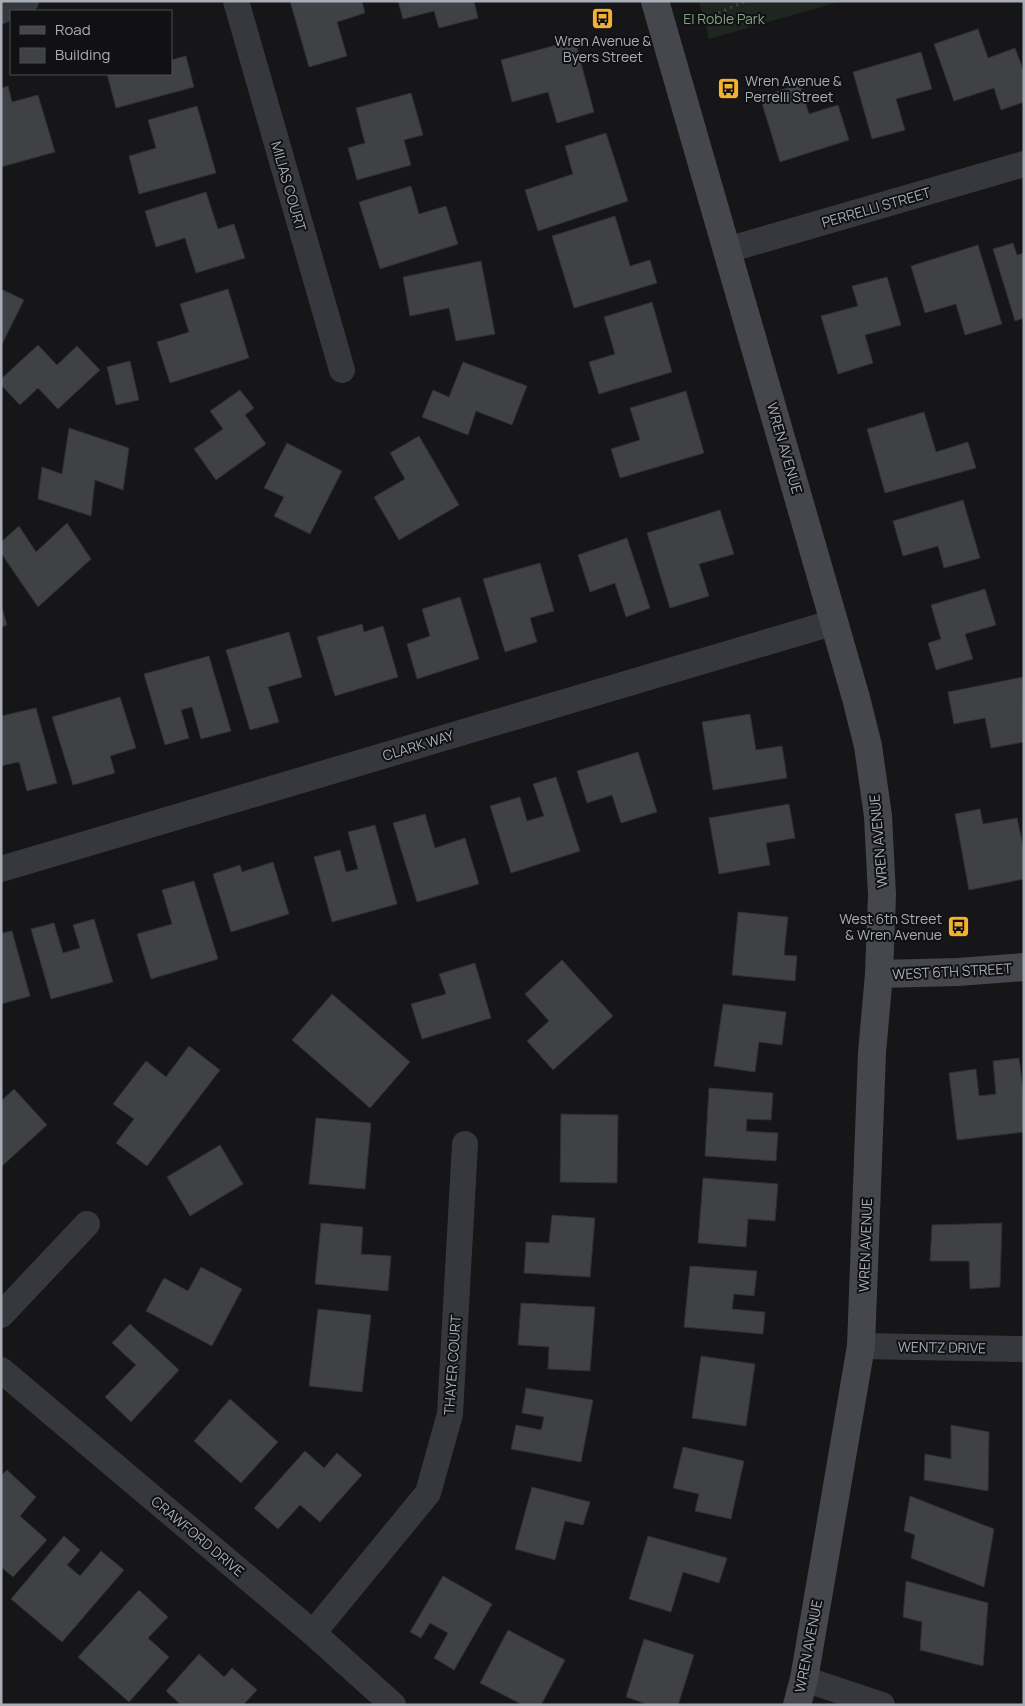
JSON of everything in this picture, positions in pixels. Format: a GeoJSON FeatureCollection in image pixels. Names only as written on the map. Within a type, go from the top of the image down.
{"type":"FeatureCollection","features":[{"type":"Feature","properties":{"kind":"street"},"geometry":{"type":"LineString","coordinates":[[1,11],[26,1]]}},
{"type":"Feature","properties":{"kind":"street","name":"MILIAS COURT"},"geometry":{"type":"LineString","coordinates":[[236,1],[342,370]]}},
{"type":"Feature","properties":{"kind":"street","name":"WREN AVENUE"},"geometry":{"type":"LineString","coordinates":[[655,1],[835,622],[868,746],[878,816],[882,895],[879,974],[872,1053],[861,1346],[800,1692]]}},
{"type":"Feature","properties":{"kind":"street","name":"PERRELLI STREET"},"geometry":{"type":"LineString","coordinates":[[727,250],[1024,164]]}},
{"type":"Feature","properties":{"kind":"street","name":"CLARK WAY"},"geometry":{"type":"LineString","coordinates":[[1,869],[835,622]]}},
{"type":"Feature","properties":{"kind":"street","name":"WEST 6TH STREET"},"geometry":{"type":"LineString","coordinates":[[879,974],[958,972],[1024,967]]}},
{"type":"Feature","properties":{"kind":"street","name":"THAYER COURT"},"geometry":{"type":"LineString","coordinates":[[313,1632],[428,1493],[450,1414],[465,1144]]}},
{"type":"Feature","properties":{"kind":"street"},"geometry":{"type":"LineString","coordinates":[[1,1315],[87,1224]]}},
{"type":"Feature","properties":{"kind":"street","name":"WENTZ DRIVE"},"geometry":{"type":"LineString","coordinates":[[861,1346],[1024,1349]]}},
{"type":"Feature","properties":{"kind":"street","name":"CRAWFORD DRIVE"},"geometry":{"type":"LineString","coordinates":[[1,1370],[313,1632],[393,1705]]}},
{"type":"Feature","properties":{"kind":"street"},"geometry":{"type":"LineString","coordinates":[[800,1692],[882,1705]]}},
{"type":"Feature","properties":{"kind":"path"},"geometry":{"type":"LineString","coordinates":[[718,13],[746,1]]}},
{"type":"Feature","properties":{"kind":"green space","name":"El Roble Park"},"geometry":{"type":"Polygon","coordinates":[[[699,1],[842,1],[709,39],[699,1]]]}},
{"type":"Feature","properties":{"kind":"building"},"geometry":{"type":"Polygon","coordinates":[[[290,1],[362,1],[365,13],[337,22],[347,56],[309,67],[290,1]]]}},
{"type":"Feature","properties":{"kind":"building"},"geometry":{"type":"Polygon","coordinates":[[[398,1],[474,1],[478,18],[439,28],[434,11],[403,19],[398,1]]]}},
{"type":"Feature","properties":{"kind":"building"},"geometry":{"type":"Polygon","coordinates":[[[978,29],[988,58],[1015,48],[1024,72],[1024,102],[1001,110],[994,88],[954,101],[934,44],[978,29]]]}},
{"type":"Feature","properties":{"kind":"building"},"geometry":{"type":"Polygon","coordinates":[[[575,40],[594,112],[557,123],[548,92],[512,102],[501,60],[575,40]]]}},
{"type":"Feature","properties":{"kind":"building"},"geometry":{"type":"Polygon","coordinates":[[[921,52],[932,89],[896,99],[905,130],[872,139],[853,72],[921,52]]]}},
{"type":"Feature","properties":{"kind":"building"},"geometry":{"type":"Polygon","coordinates":[[[186,56],[194,87],[116,108],[107,75],[172,75],[172,60],[186,56]]]}},
{"type":"Feature","properties":{"kind":"building"},"geometry":{"type":"Polygon","coordinates":[[[800,84],[809,114],[838,105],[849,140],[780,162],[760,97],[800,84]]]}},
{"type":"Feature","properties":{"kind":"building"},"geometry":{"type":"Polygon","coordinates":[[[8,86],[12,102],[38,95],[55,152],[1,167],[1,88],[8,86]]]}},
{"type":"Feature","properties":{"kind":"building"},"geometry":{"type":"Polygon","coordinates":[[[411,93],[423,135],[404,140],[411,165],[357,180],[348,148],[365,143],[356,108],[411,93]]]}},
{"type":"Feature","properties":{"kind":"building"},"geometry":{"type":"Polygon","coordinates":[[[197,106],[216,173],[139,194],[129,156],[156,148],[148,120],[197,106]]]}},
{"type":"Feature","properties":{"kind":"building"},"geometry":{"type":"Polygon","coordinates":[[[606,133],[628,201],[538,231],[525,190],[573,174],[565,146],[606,133]]]}},
{"type":"Feature","properties":{"kind":"building"},"geometry":{"type":"Polygon","coordinates":[[[411,186],[419,214],[446,206],[458,244],[380,269],[359,202],[411,186]]]}},
{"type":"Feature","properties":{"kind":"building"},"geometry":{"type":"Polygon","coordinates":[[[206,192],[218,229],[234,224],[245,258],[196,273],[185,238],[156,247],[145,211],[206,192]]]}},
{"type":"Feature","properties":{"kind":"building"},"geometry":{"type":"Polygon","coordinates":[[[615,216],[630,266],[650,260],[657,283],[574,308],[552,236],[615,216]]]}},
{"type":"Feature","properties":{"kind":"building"},"geometry":{"type":"Polygon","coordinates":[[[1013,243],[1017,255],[1024,253],[1024,318],[1015,321],[993,249],[1013,243]]]}},
{"type":"Feature","properties":{"kind":"building"},"geometry":{"type":"Polygon","coordinates":[[[978,245],[1002,324],[965,335],[956,304],[925,313],[911,266],[978,245]]]}},
{"type":"Feature","properties":{"kind":"building"},"geometry":{"type":"Polygon","coordinates":[[[481,261],[495,334],[456,341],[449,308],[410,316],[403,277],[481,261]]]}},
{"type":"Feature","properties":{"kind":"building"},"geometry":{"type":"Polygon","coordinates":[[[887,277],[901,325],[865,335],[873,363],[838,374],[821,316],[858,306],[852,286],[887,277]]]}},
{"type":"Feature","properties":{"kind":"building"},"geometry":{"type":"Polygon","coordinates":[[[1,289],[24,300],[1,346],[1,289]]]}},
{"type":"Feature","properties":{"kind":"building"},"geometry":{"type":"Polygon","coordinates":[[[228,289],[249,358],[170,383],[157,342],[189,332],[180,304],[228,289]]]}},
{"type":"Feature","properties":{"kind":"building"},"geometry":{"type":"Polygon","coordinates":[[[652,302],[672,372],[599,394],[589,362],[615,354],[604,317],[652,302]]]}},
{"type":"Feature","properties":{"kind":"building"},"geometry":{"type":"Polygon","coordinates":[[[38,345],[57,365],[77,346],[100,370],[58,409],[38,388],[20,405],[1,385],[1,379],[38,345]]]}},
{"type":"Feature","properties":{"kind":"building"},"geometry":{"type":"Polygon","coordinates":[[[130,361],[139,400],[116,405],[107,367],[130,361]]]}},
{"type":"Feature","properties":{"kind":"building"},"geometry":{"type":"Polygon","coordinates":[[[463,362],[527,386],[512,425],[476,411],[468,435],[422,417],[433,390],[449,397],[463,362]]]}},
{"type":"Feature","properties":{"kind":"building"},"geometry":{"type":"Polygon","coordinates":[[[240,390],[254,408],[245,415],[266,444],[216,480],[194,449],[223,429],[210,411],[240,390]]]}},
{"type":"Feature","properties":{"kind":"building"},"geometry":{"type":"Polygon","coordinates":[[[686,391],[704,453],[620,478],[611,449],[640,440],[630,408],[686,391]]]}},
{"type":"Feature","properties":{"kind":"building"},"geometry":{"type":"Polygon","coordinates":[[[924,412],[936,452],[968,442],[976,468],[885,493],[867,429],[924,412]]]}},
{"type":"Feature","properties":{"kind":"building"},"geometry":{"type":"Polygon","coordinates":[[[69,428],[129,448],[123,490],[95,480],[91,516],[38,499],[42,467],[62,474],[69,428]]]}},
{"type":"Feature","properties":{"kind":"building"},"geometry":{"type":"Polygon","coordinates":[[[419,436],[459,505],[399,540],[374,497],[405,479],[390,453],[419,436]]]}},
{"type":"Feature","properties":{"kind":"building"},"geometry":{"type":"Polygon","coordinates":[[[287,443],[342,471],[310,534],[274,516],[284,497],[264,488],[287,443]]]}},
{"type":"Feature","properties":{"kind":"building"},"geometry":{"type":"Polygon","coordinates":[[[963,500],[980,558],[944,568],[938,546],[903,556],[893,521],[963,500]]]}},
{"type":"Feature","properties":{"kind":"building"},"geometry":{"type":"Polygon","coordinates":[[[720,510],[734,554],[699,564],[709,596],[670,608],[647,533],[720,510]]]}},
{"type":"Feature","properties":{"kind":"building"},"geometry":{"type":"Polygon","coordinates":[[[67,523],[91,559],[38,607],[1,553],[1,542],[19,526],[36,552],[67,523]]]}},
{"type":"Feature","properties":{"kind":"building"},"geometry":{"type":"Polygon","coordinates":[[[627,538],[650,608],[626,617],[615,583],[590,592],[578,555],[627,538]]]}},
{"type":"Feature","properties":{"kind":"building"},"geometry":{"type":"Polygon","coordinates":[[[540,563],[554,611],[530,618],[537,642],[505,652],[483,579],[540,563]]]}},
{"type":"Feature","properties":{"kind":"building"},"geometry":{"type":"Polygon","coordinates":[[[985,589],[996,625],[965,634],[973,659],[936,670],[928,643],[941,639],[931,605],[985,589]]]}},
{"type":"Feature","properties":{"kind":"building"},"geometry":{"type":"Polygon","coordinates":[[[460,597],[479,659],[417,679],[407,644],[430,636],[422,609],[460,597]]]}},
{"type":"Feature","properties":{"kind":"building"},"geometry":{"type":"Polygon","coordinates":[[[1,605],[7,625],[1,627],[1,605]]]}},
{"type":"Feature","properties":{"kind":"building"},"geometry":{"type":"Polygon","coordinates":[[[362,624],[364,632],[383,626],[398,677],[335,696],[317,637],[362,624]]]}},
{"type":"Feature","properties":{"kind":"building"},"geometry":{"type":"Polygon","coordinates":[[[289,632],[302,677],[268,687],[279,722],[250,730],[226,650],[289,632]]]}},
{"type":"Feature","properties":{"kind":"building"},"geometry":{"type":"Polygon","coordinates":[[[209,656],[231,731],[201,739],[192,707],[181,710],[189,738],[165,745],[144,674],[209,656]]]}},
{"type":"Feature","properties":{"kind":"building"},"geometry":{"type":"Polygon","coordinates":[[[1023,677],[1024,742],[991,748],[985,718],[954,724],[948,692],[1023,677]]]}},
{"type":"Feature","properties":{"kind":"building"},"geometry":{"type":"Polygon","coordinates":[[[120,697],[136,748],[110,756],[115,773],[73,785],[52,717],[120,697]]]}},
{"type":"Feature","properties":{"kind":"building"},"geometry":{"type":"Polygon","coordinates":[[[36,708],[57,783],[27,791],[19,762],[1,766],[1,716],[36,708]]]}},
{"type":"Feature","properties":{"kind":"building"},"geometry":{"type":"Polygon","coordinates":[[[750,714],[756,750],[782,746],[787,778],[713,790],[702,722],[750,714]]]}},
{"type":"Feature","properties":{"kind":"building"},"geometry":{"type":"Polygon","coordinates":[[[638,752],[657,812],[621,823],[612,795],[587,803],[577,771],[638,752]]]}},
{"type":"Feature","properties":{"kind":"building"},"geometry":{"type":"Polygon","coordinates":[[[556,777],[580,851],[511,873],[490,806],[520,797],[527,821],[544,816],[533,784],[556,777]]]}},
{"type":"Feature","properties":{"kind":"building"},"geometry":{"type":"Polygon","coordinates":[[[789,804],[795,838],[766,843],[770,865],[719,874],[709,818],[789,804]]]}},
{"type":"Feature","properties":{"kind":"building"},"geometry":{"type":"Polygon","coordinates":[[[980,809],[983,824],[1017,818],[1024,851],[1024,879],[969,890],[955,814],[980,809]]]}},
{"type":"Feature","properties":{"kind":"building"},"geometry":{"type":"Polygon","coordinates":[[[425,814],[435,848],[465,838],[479,884],[417,902],[393,823],[425,814]]]}},
{"type":"Feature","properties":{"kind":"building"},"geometry":{"type":"Polygon","coordinates":[[[375,825],[397,904],[332,922],[314,857],[340,850],[346,872],[358,869],[348,832],[375,825]]]}},
{"type":"Feature","properties":{"kind":"building"},"geometry":{"type":"Polygon","coordinates":[[[273,862],[289,914],[231,932],[213,874],[240,865],[242,872],[273,862]]]}},
{"type":"Feature","properties":{"kind":"building"},"geometry":{"type":"Polygon","coordinates":[[[194,881],[218,959],[151,979],[137,934],[172,924],[162,890],[194,881]]]}},
{"type":"Feature","properties":{"kind":"building"},"geometry":{"type":"Polygon","coordinates":[[[738,912],[788,917],[784,955],[797,956],[795,981],[732,975],[738,912]]]}},
{"type":"Feature","properties":{"kind":"building"},"geometry":{"type":"Polygon","coordinates":[[[94,919],[113,982],[51,999],[31,929],[54,923],[63,953],[80,948],[73,925],[94,919]]]}},
{"type":"Feature","properties":{"kind":"building"},"geometry":{"type":"Polygon","coordinates":[[[12,931],[30,996],[1,1004],[1,933],[12,931]]]}},
{"type":"Feature","properties":{"kind":"building"},"geometry":{"type":"Polygon","coordinates":[[[562,960],[613,1016],[553,1070],[527,1041],[549,1021],[525,994],[562,960]]]}},
{"type":"Feature","properties":{"kind":"building"},"geometry":{"type":"Polygon","coordinates":[[[475,963],[491,1018],[422,1039],[411,1004],[446,994],[439,974],[475,963]]]}},
{"type":"Feature","properties":{"kind":"building"},"geometry":{"type":"Polygon","coordinates":[[[332,994],[410,1062],[370,1108],[292,1040],[332,994]]]}},
{"type":"Feature","properties":{"kind":"building"},"geometry":{"type":"Polygon","coordinates":[[[723,1004],[786,1012],[782,1045],[759,1042],[755,1072],[714,1066],[723,1004]]]}},
{"type":"Feature","properties":{"kind":"building"},"geometry":{"type":"Polygon","coordinates":[[[189,1046],[220,1070],[147,1166],[116,1143],[134,1119],[113,1104],[146,1061],[166,1077],[189,1046]]]}},
{"type":"Feature","properties":{"kind":"building"},"geometry":{"type":"Polygon","coordinates":[[[1019,1058],[1024,1098],[1024,1132],[957,1140],[949,1073],[976,1069],[979,1096],[996,1094],[993,1061],[1019,1058]]]}},
{"type":"Feature","properties":{"kind":"building"},"geometry":{"type":"Polygon","coordinates":[[[709,1088],[773,1093],[771,1120],[747,1119],[746,1131],[778,1133],[776,1161],[705,1156],[709,1088]]]}},
{"type":"Feature","properties":{"kind":"building"},"geometry":{"type":"Polygon","coordinates":[[[14,1089],[47,1125],[1,1167],[1,1101],[14,1089]]]}},
{"type":"Feature","properties":{"kind":"building"},"geometry":{"type":"Polygon","coordinates":[[[561,1114],[618,1115],[617,1183],[560,1182],[561,1114]]]}},
{"type":"Feature","properties":{"kind":"building"},"geometry":{"type":"Polygon","coordinates":[[[316,1118],[371,1123],[365,1189],[309,1184],[316,1118]]]}},
{"type":"Feature","properties":{"kind":"building"},"geometry":{"type":"Polygon","coordinates":[[[220,1145],[243,1184],[190,1216],[167,1177],[220,1145]]]}},
{"type":"Feature","properties":{"kind":"building"},"geometry":{"type":"Polygon","coordinates":[[[703,1178],[778,1184],[775,1221],[748,1219],[746,1247],[698,1243],[703,1178]]]}},
{"type":"Feature","properties":{"kind":"building"},"geometry":{"type":"Polygon","coordinates":[[[552,1215],[595,1218],[590,1277],[524,1273],[526,1242],[549,1243],[552,1215]]]}},
{"type":"Feature","properties":{"kind":"building"},"geometry":{"type":"Polygon","coordinates":[[[321,1223],[363,1227],[361,1254],[391,1256],[388,1291],[315,1284],[321,1223]]]}},
{"type":"Feature","properties":{"kind":"building"},"geometry":{"type":"Polygon","coordinates":[[[1002,1223],[1000,1287],[970,1289],[969,1261],[930,1261],[932,1225],[1002,1223]]]}},
{"type":"Feature","properties":{"kind":"building"},"geometry":{"type":"Polygon","coordinates":[[[690,1266],[757,1271],[754,1296],[734,1294],[732,1309],[765,1312],[763,1334],[684,1327],[690,1266]]]}},
{"type":"Feature","properties":{"kind":"building"},"geometry":{"type":"Polygon","coordinates":[[[201,1267],[242,1289],[212,1346],[146,1311],[164,1278],[188,1291],[201,1267]]]}},
{"type":"Feature","properties":{"kind":"building"},"geometry":{"type":"Polygon","coordinates":[[[521,1303],[595,1307],[590,1371],[548,1369],[549,1347],[518,1345],[521,1303]]]}},
{"type":"Feature","properties":{"kind":"building"},"geometry":{"type":"Polygon","coordinates":[[[318,1309],[371,1315],[362,1392],[309,1386],[318,1309]]]}},
{"type":"Feature","properties":{"kind":"building"},"geometry":{"type":"Polygon","coordinates":[[[130,1324],[179,1370],[131,1422],[105,1397],[136,1365],[112,1343],[130,1324]]]}},
{"type":"Feature","properties":{"kind":"building"},"geometry":{"type":"Polygon","coordinates":[[[701,1356],[755,1364],[746,1426],[692,1418],[701,1356]]]}},
{"type":"Feature","properties":{"kind":"building"},"geometry":{"type":"Polygon","coordinates":[[[526,1388],[593,1400],[581,1462],[511,1449],[516,1425],[541,1430],[544,1417],[522,1413],[526,1388]]]}},
{"type":"Feature","properties":{"kind":"building"},"geometry":{"type":"Polygon","coordinates":[[[230,1399],[278,1442],[241,1483],[194,1441],[230,1399]]]}},
{"type":"Feature","properties":{"kind":"building"},"geometry":{"type":"Polygon","coordinates":[[[951,1425],[989,1432],[988,1491],[924,1480],[925,1454],[951,1459],[951,1425]]]}},
{"type":"Feature","properties":{"kind":"building"},"geometry":{"type":"Polygon","coordinates":[[[683,1447],[744,1461],[731,1519],[695,1511],[699,1494],[673,1488],[683,1447]]]}},
{"type":"Feature","properties":{"kind":"building"},"geometry":{"type":"Polygon","coordinates":[[[305,1451],[324,1468],[337,1453],[362,1475],[320,1522],[300,1505],[278,1529],[254,1508],[305,1451]]]}},
{"type":"Feature","properties":{"kind":"building"},"geometry":{"type":"Polygon","coordinates":[[[7,1470],[36,1497],[20,1516],[47,1540],[13,1577],[1,1567],[1,1476],[7,1470]]]}},
{"type":"Feature","properties":{"kind":"building"},"geometry":{"type":"Polygon","coordinates":[[[532,1487],[590,1502],[583,1525],[565,1521],[555,1560],[515,1549],[532,1487]]]}},
{"type":"Feature","properties":{"kind":"building"},"geometry":{"type":"Polygon","coordinates":[[[910,1496],[994,1529],[984,1587],[911,1558],[915,1535],[904,1531],[910,1496]]]}},
{"type":"Feature","properties":{"kind":"building"},"geometry":{"type":"Polygon","coordinates":[[[64,1536],[80,1550],[67,1565],[80,1576],[101,1551],[124,1570],[62,1642],[11,1599],[64,1536]]]}},
{"type":"Feature","properties":{"kind":"building"},"geometry":{"type":"Polygon","coordinates":[[[648,1536],[727,1558],[719,1583],[683,1572],[671,1612],[629,1599],[648,1536]]]}},
{"type":"Feature","properties":{"kind":"building"},"geometry":{"type":"Polygon","coordinates":[[[443,1576],[492,1604],[454,1670],[434,1658],[448,1633],[430,1623],[421,1638],[410,1632],[443,1576]]]}},
{"type":"Feature","properties":{"kind":"building"},"geometry":{"type":"Polygon","coordinates":[[[906,1581],[988,1603],[983,1666],[920,1650],[922,1622],[903,1617],[906,1581]]]}},
{"type":"Feature","properties":{"kind":"building"},"geometry":{"type":"Polygon","coordinates":[[[139,1590],[168,1617],[148,1638],[169,1657],[129,1702],[78,1657],[139,1590]]]}},
{"type":"Feature","properties":{"kind":"building"},"geometry":{"type":"Polygon","coordinates":[[[508,1630],[565,1660],[541,1705],[523,1705],[480,1683],[508,1630]]]}},
{"type":"Feature","properties":{"kind":"building"},"geometry":{"type":"Polygon","coordinates":[[[644,1639],[694,1655],[678,1705],[649,1705],[626,1697],[644,1639]]]}},
{"type":"Feature","properties":{"kind":"building"},"geometry":{"type":"Polygon","coordinates":[[[199,1654],[224,1677],[232,1668],[257,1690],[243,1705],[181,1705],[166,1691],[199,1654]]]}},
{"type":"Feature","properties":{"kind":"place","name":"Wren Avenue & Byers Street"},"geometry":{"type":"Point","coordinates":[603,18]}},
{"type":"Feature","properties":{"kind":"place","name":"Wren Avenue & Perrelli Street"},"geometry":{"type":"Point","coordinates":[729,88]}},
{"type":"Feature","properties":{"kind":"place","name":"West 6th Street & Wren Avenue"},"geometry":{"type":"Point","coordinates":[958,926]}}]}
